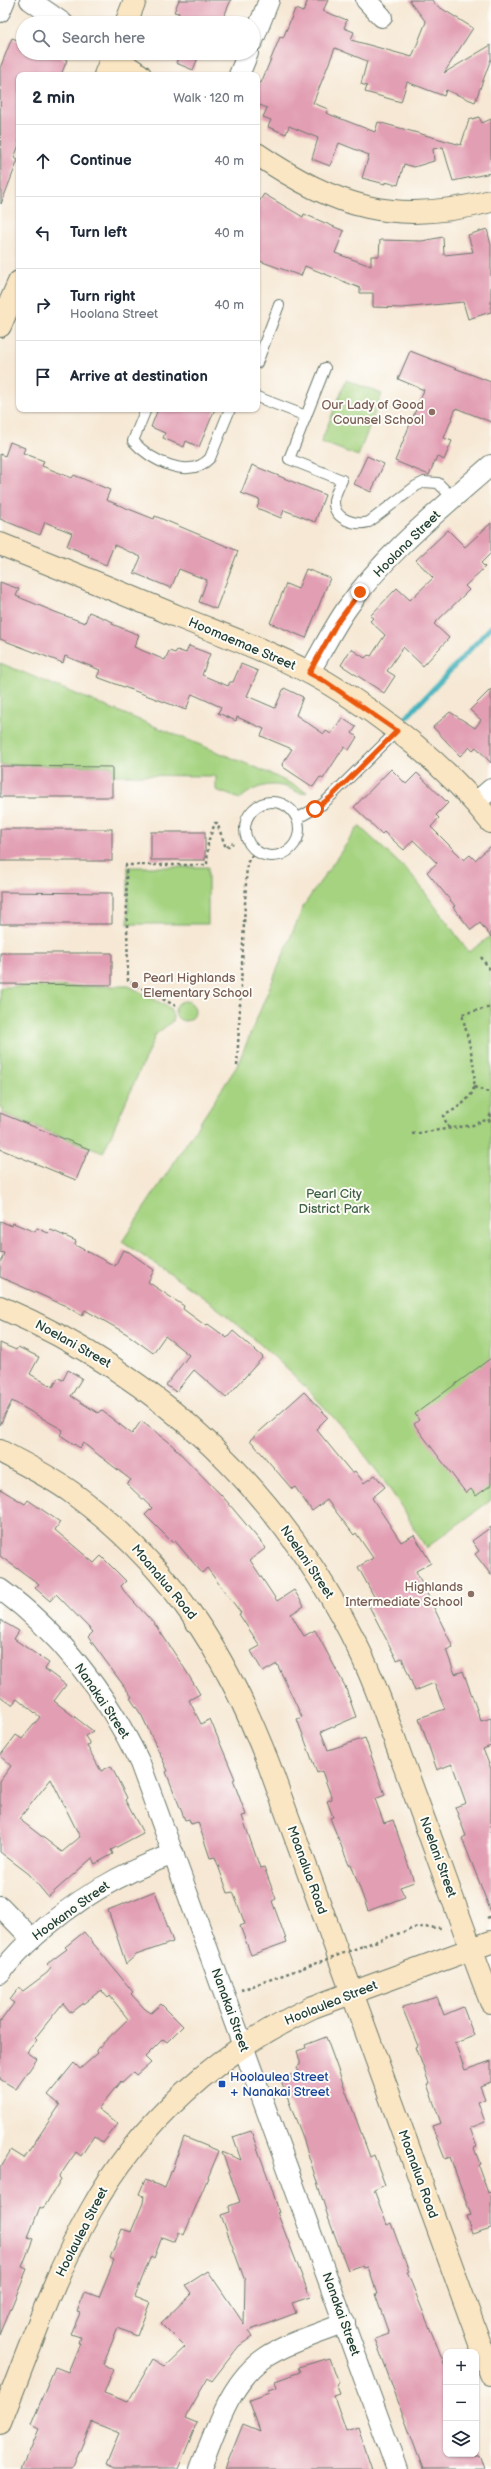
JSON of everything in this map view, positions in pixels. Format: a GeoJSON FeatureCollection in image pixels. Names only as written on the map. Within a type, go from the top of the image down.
{"type":"FeatureCollection","features":[{"type":"Feature","properties":{"kind":"street"},"geometry":{"type":"LineString","coordinates":[[0,12],[5,0]]}},
{"type":"Feature","properties":{"kind":"street"},"geometry":{"type":"LineString","coordinates":[[30,0],[54,16]]}},
{"type":"Feature","properties":{"kind":"street"},"geometry":{"type":"LineString","coordinates":[[129,16],[135,0]]}},
{"type":"Feature","properties":{"kind":"street"},"geometry":{"type":"LineString","coordinates":[[260,22],[269,0]]}},
{"type":"Feature","properties":{"kind":"street"},"geometry":{"type":"LineString","coordinates":[[366,0],[382,17]]}},
{"type":"Feature","properties":{"kind":"street"},"geometry":{"type":"LineString","coordinates":[[112,60],[134,72]]}},
{"type":"Feature","properties":{"kind":"street"},"geometry":{"type":"LineString","coordinates":[[240,72],[245,60]]}},
{"type":"Feature","properties":{"kind":"street"},"geometry":{"type":"LineString","coordinates":[[260,156],[314,189],[372,209],[402,212],[435,212],[491,201]]}},
{"type":"Feature","properties":{"kind":"street"},"geometry":{"type":"LineString","coordinates":[[0,326],[16,289]]}},
{"type":"Feature","properties":{"kind":"street","name":"Hoolana Street"},"geometry":{"type":"LineString","coordinates":[[309,673],[337,623],[360,592],[408,541],[453,498],[491,465]]}},
{"type":"Feature","properties":{"kind":"street","name":"Hoomaemae Street"},"geometry":{"type":"LineString","coordinates":[[0,544],[266,652],[332,686],[397,731],[483,796],[491,822]]}},
{"type":"Feature","properties":{"kind":"street","name":"Noelani Street"},"geometry":{"type":"LineString","coordinates":[[0,1308],[74,1343],[149,1392],[219,1452],[252,1487],[291,1536],[330,1595],[362,1655],[481,1945],[491,2002]]}},
{"type":"Feature","properties":{"kind":"street","name":"Moanalua Road"},"geometry":{"type":"LineString","coordinates":[[0,1451],[44,1474],[71,1492],[124,1536],[174,1589],[205,1632],[233,1681],[250,1717],[491,2374]]}},
{"type":"Feature","properties":{"kind":"street","name":"Nanakai Street"},"geometry":{"type":"LineString","coordinates":[[0,1589],[38,1620],[84,1671],[118,1720],[140,1763],[397,2469]]}},
{"type":"Feature","properties":{"kind":"street","name":"Hookano Street"},"geometry":{"type":"LineString","coordinates":[[0,1972],[32,1939],[105,1886],[174,1854]]}},
{"type":"Feature","properties":{"kind":"street"},"geometry":{"type":"LineString","coordinates":[[0,1906],[32,1939]]}},
{"type":"Feature","properties":{"kind":"street","name":"Hoolaulea Street"},"geometry":{"type":"LineString","coordinates":[[0,2423],[75,2241],[107,2183],[126,2154],[169,2107],[195,2082],[243,2046],[288,2019],[352,1993],[481,1945]]}},
{"type":"Feature","properties":{"kind":"street"},"geometry":{"type":"LineString","coordinates":[[200,2469],[229,2399],[254,2368],[266,2357],[284,2348],[345,2323]]}},
{"type":"Feature","properties":{"kind":"lane"},"geometry":{"type":"LineString","coordinates":[[260,355],[280,305]]}},
{"type":"Feature","properties":{"kind":"lane"},"geometry":{"type":"LineString","coordinates":[[325,368],[289,459],[342,480],[334,500],[335,508],[341,516],[350,522],[360,525],[369,522],[416,486],[424,482],[438,483],[453,498]]}},
{"type":"Feature","properties":{"kind":"lane"},"geometry":{"type":"LineString","coordinates":[[260,397],[306,416]]}},
{"type":"Feature","properties":{"kind":"lane"},"geometry":{"type":"LineString","coordinates":[[145,412],[133,441],[145,454],[189,470],[205,464],[210,458],[229,412]]}},
{"type":"Feature","properties":{"kind":"lane"},"geometry":{"type":"LineString","coordinates":[[298,818],[323,804],[397,731]]}},
{"type":"Feature","properties":{"kind":"lane"},"geometry":{"type":"LineString","coordinates":[[277,802],[285,805],[298,818],[299,836],[289,851],[272,856],[256,851],[246,836],[247,818],[252,811],[264,804],[277,802]]}},
{"type":"Feature","properties":{"kind":"path"},"geometry":{"type":"LineString","coordinates":[[176,1006],[128,981],[126,865],[207,865],[208,842],[214,823],[217,823],[226,848],[233,843]]}},
{"type":"Feature","properties":{"kind":"path"},"geometry":{"type":"LineString","coordinates":[[237,1066],[247,863],[256,851]]}},
{"type":"Feature","properties":{"kind":"path"},"geometry":{"type":"LineString","coordinates":[[481,957],[491,971]]}},
{"type":"Feature","properties":{"kind":"path"},"geometry":{"type":"LineString","coordinates":[[449,1128],[443,1116],[458,1108],[467,1100],[474,1087],[471,1060],[462,1014],[491,1007]]}},
{"type":"Feature","properties":{"kind":"path"},"geometry":{"type":"LineString","coordinates":[[474,1087],[491,1093]]}},
{"type":"Feature","properties":{"kind":"path"},"geometry":{"type":"LineString","coordinates":[[412,1134],[473,1125],[488,1119],[491,1114]]}},
{"type":"Feature","properties":{"kind":"path"},"geometry":{"type":"LineString","coordinates":[[488,1119],[491,1123]]}},
{"type":"Feature","properties":{"kind":"path"},"geometry":{"type":"LineString","coordinates":[[255,1986],[410,1928],[441,1928],[443,1934]]}},
{"type":"Feature","properties":{"kind":"green space"},"geometry":{"type":"Polygon","coordinates":[[[346,380],[382,394],[358,456],[321,442],[346,380]]]}},
{"type":"Feature","properties":{"kind":"green space"},"geometry":{"type":"Polygon","coordinates":[[[0,663],[269,773],[307,792],[301,793],[286,787],[267,785],[250,791],[240,799],[216,790],[216,776],[112,775],[112,766],[0,765],[0,663]]]}},
{"type":"Feature","properties":{"kind":"green space","name":"Pearl City District Park"},"geometry":{"type":"Polygon","coordinates":[[[359,826],[412,875],[469,952],[491,936],[491,1500],[426,1548],[402,1507],[359,1447],[301,1383],[260,1344],[224,1314],[181,1282],[122,1242],[237,1066],[304,905],[359,826]]]}},
{"type":"Feature","properties":{"kind":"green space"},"geometry":{"type":"Polygon","coordinates":[[[128,867],[208,867],[208,924],[128,924],[128,867]]]}},
{"type":"Feature","properties":{"kind":"green space"},"geometry":{"type":"Polygon","coordinates":[[[129,986],[170,1008],[174,1020],[156,1034],[103,1153],[2,1113],[4,1108],[0,1107],[0,987],[129,986]]]}},
{"type":"Feature","properties":{"kind":"green space"},"geometry":{"type":"Polygon","coordinates":[[[185,1001],[192,1004],[195,1011],[192,1018],[185,1021],[178,1018],[175,1011],[178,1004],[185,1001]]]}},
{"type":"Feature","properties":{"kind":"building"},"geometry":{"type":"Polygon","coordinates":[[[179,0],[231,0],[224,16],[178,16],[179,13],[174,12],[179,0]]]}},
{"type":"Feature","properties":{"kind":"building"},"geometry":{"type":"Polygon","coordinates":[[[308,0],[328,0],[323,11],[347,20],[344,28],[354,32],[351,40],[412,57],[426,22],[409,0],[432,0],[436,5],[473,28],[444,73],[491,45],[491,59],[475,102],[446,90],[444,96],[407,82],[401,102],[365,92],[367,86],[361,84],[367,61],[335,48],[313,103],[328,109],[326,113],[375,132],[378,122],[461,145],[469,120],[479,117],[482,123],[491,119],[491,173],[453,181],[443,147],[433,149],[434,161],[414,167],[404,164],[398,185],[385,182],[385,184],[362,178],[369,155],[339,143],[330,166],[312,159],[318,138],[289,126],[286,134],[268,127],[271,120],[263,117],[267,108],[260,105],[260,83],[280,37],[283,38],[295,9],[303,12],[308,0]]]}},
{"type":"Feature","properties":{"kind":"building"},"geometry":{"type":"Polygon","coordinates":[[[12,38],[16,39],[16,60],[67,60],[62,72],[16,72],[16,153],[14,158],[16,159],[16,165],[1,204],[0,68],[12,38]]]}},
{"type":"Feature","properties":{"kind":"building"},"geometry":{"type":"Polygon","coordinates":[[[177,60],[197,60],[193,70],[176,63],[177,60]]]}},
{"type":"Feature","properties":{"kind":"building"},"geometry":{"type":"Polygon","coordinates":[[[264,194],[303,217],[304,214],[344,231],[335,253],[371,266],[371,256],[379,256],[380,240],[422,241],[443,237],[444,255],[473,252],[468,235],[487,229],[491,245],[491,312],[468,319],[463,302],[402,308],[373,307],[373,293],[360,293],[360,288],[305,266],[301,276],[260,261],[260,200],[264,194]]]}},
{"type":"Feature","properties":{"kind":"building","name":"Our Lady of Good Counsel School"},"geometry":{"type":"Polygon","coordinates":[[[410,351],[491,382],[491,422],[456,408],[444,438],[452,441],[444,460],[437,456],[429,475],[395,461],[424,390],[398,379],[410,351]]]}},
{"type":"Feature","properties":{"kind":"building"},"geometry":{"type":"Polygon","coordinates":[[[157,412],[214,412],[199,447],[186,441],[184,447],[163,438],[165,433],[151,427],[157,412]]]}},
{"type":"Feature","properties":{"kind":"building"},"geometry":{"type":"Polygon","coordinates":[[[10,442],[25,448],[23,453],[44,461],[42,466],[72,478],[74,475],[110,490],[106,500],[154,519],[155,516],[238,551],[216,609],[199,602],[207,580],[179,569],[171,588],[134,573],[141,557],[114,545],[106,565],[88,557],[89,555],[67,546],[72,533],[45,522],[40,535],[0,519],[0,454],[5,456],[10,442]]]}},
{"type":"Feature","properties":{"kind":"building"},"geometry":{"type":"Polygon","coordinates":[[[367,456],[384,464],[371,492],[354,484],[367,456]]]}},
{"type":"Feature","properties":{"kind":"building"},"geometry":{"type":"Polygon","coordinates":[[[252,465],[325,495],[315,522],[284,510],[281,518],[257,508],[260,500],[241,493],[252,465]]]}},
{"type":"Feature","properties":{"kind":"building"},"geometry":{"type":"Polygon","coordinates":[[[491,523],[491,553],[481,563],[485,567],[465,586],[469,590],[434,624],[449,638],[423,666],[403,647],[387,671],[395,676],[384,693],[341,665],[351,649],[365,658],[368,655],[371,656],[385,635],[370,621],[373,618],[370,616],[397,588],[410,600],[433,578],[416,560],[448,530],[465,547],[491,523]]]}},
{"type":"Feature","properties":{"kind":"building"},"geometry":{"type":"Polygon","coordinates":[[[306,569],[330,578],[306,638],[270,623],[286,584],[298,589],[306,569]]]}},
{"type":"Feature","properties":{"kind":"building"},"geometry":{"type":"Polygon","coordinates":[[[0,582],[19,589],[16,596],[85,623],[89,612],[113,622],[112,624],[139,635],[134,647],[165,660],[169,651],[175,653],[177,650],[186,653],[189,646],[210,654],[202,675],[228,686],[230,682],[233,682],[241,664],[258,671],[247,696],[275,708],[284,688],[303,697],[296,715],[324,734],[326,731],[331,734],[342,718],[356,727],[352,733],[357,737],[349,750],[344,747],[323,779],[320,777],[313,787],[283,767],[282,764],[292,749],[261,736],[264,729],[237,717],[236,721],[218,713],[221,707],[192,694],[186,710],[97,677],[100,670],[65,656],[63,663],[0,639],[0,582]]]}},
{"type":"Feature","properties":{"kind":"building"},"geometry":{"type":"Polygon","coordinates":[[[491,689],[491,763],[476,747],[473,750],[470,747],[460,756],[433,727],[450,712],[475,728],[481,720],[470,710],[491,689]]]}},
{"type":"Feature","properties":{"kind":"building"},"geometry":{"type":"Polygon","coordinates":[[[0,766],[112,767],[112,797],[0,797],[0,766]]]}},
{"type":"Feature","properties":{"kind":"building"},"geometry":{"type":"Polygon","coordinates":[[[391,769],[406,784],[417,773],[448,803],[436,815],[439,818],[431,827],[464,860],[470,855],[475,860],[491,846],[491,937],[480,923],[471,930],[453,907],[455,906],[427,872],[437,863],[413,840],[404,850],[384,832],[382,834],[354,807],[391,769]]]}},
{"type":"Feature","properties":{"kind":"building"},"geometry":{"type":"Polygon","coordinates":[[[0,829],[112,829],[112,861],[0,861],[0,829]]]}},
{"type":"Feature","properties":{"kind":"building"},"geometry":{"type":"Polygon","coordinates":[[[151,832],[205,832],[205,860],[151,860],[151,832]]]}},
{"type":"Feature","properties":{"kind":"building"},"geometry":{"type":"Polygon","coordinates":[[[0,892],[112,893],[112,924],[0,924],[0,892]]]}},
{"type":"Feature","properties":{"kind":"building"},"geometry":{"type":"Polygon","coordinates":[[[0,953],[112,953],[112,985],[0,984],[0,953]]]}},
{"type":"Feature","properties":{"kind":"building"},"geometry":{"type":"Polygon","coordinates":[[[0,1113],[89,1149],[76,1180],[0,1149],[0,1113]]]}},
{"type":"Feature","properties":{"kind":"building"},"geometry":{"type":"Polygon","coordinates":[[[0,1221],[12,1226],[13,1223],[35,1232],[37,1228],[48,1233],[51,1230],[76,1241],[75,1245],[115,1266],[123,1250],[129,1252],[154,1270],[148,1282],[184,1306],[183,1309],[206,1326],[208,1324],[227,1338],[233,1331],[263,1357],[226,1398],[194,1370],[176,1392],[166,1385],[189,1355],[165,1336],[153,1353],[127,1334],[85,1310],[82,1316],[66,1306],[0,1277],[0,1264],[4,1253],[0,1252],[0,1221]]]}},
{"type":"Feature","properties":{"kind":"building"},"geometry":{"type":"Polygon","coordinates":[[[0,1343],[16,1350],[18,1347],[39,1357],[30,1374],[53,1387],[58,1378],[63,1380],[68,1370],[82,1378],[71,1396],[98,1413],[101,1410],[132,1434],[141,1421],[168,1441],[224,1498],[266,1548],[250,1560],[277,1601],[294,1590],[304,1606],[291,1614],[304,1636],[315,1630],[345,1686],[356,1717],[321,1732],[328,1750],[365,1738],[385,1795],[375,1799],[384,1823],[393,1820],[414,1882],[400,1887],[405,1897],[368,1911],[351,1864],[349,1865],[330,1818],[333,1817],[327,1801],[332,1799],[322,1771],[317,1773],[297,1719],[302,1717],[277,1664],[263,1672],[251,1651],[260,1646],[239,1614],[241,1613],[207,1568],[202,1573],[175,1541],[173,1543],[145,1515],[152,1508],[127,1484],[131,1480],[83,1443],[80,1448],[60,1435],[63,1430],[12,1401],[0,1425],[0,1343]]]}},
{"type":"Feature","properties":{"kind":"building"},"geometry":{"type":"Polygon","coordinates":[[[491,1358],[491,1485],[476,1496],[471,1489],[466,1493],[414,1424],[419,1420],[415,1414],[491,1358]]]}},
{"type":"Feature","properties":{"kind":"building"},"geometry":{"type":"Polygon","coordinates":[[[304,1392],[328,1417],[316,1429],[352,1473],[355,1471],[364,1483],[375,1475],[385,1487],[372,1498],[401,1542],[414,1535],[431,1563],[416,1571],[453,1647],[446,1650],[455,1674],[463,1671],[481,1721],[491,1718],[491,1746],[483,1749],[491,1769],[491,1912],[462,1838],[466,1836],[455,1807],[466,1803],[452,1764],[437,1770],[419,1718],[445,1709],[434,1683],[415,1691],[402,1658],[397,1660],[369,1606],[377,1602],[358,1567],[373,1558],[356,1533],[354,1535],[327,1500],[312,1511],[295,1487],[292,1489],[250,1440],[304,1392]]]}},
{"type":"Feature","properties":{"kind":"building"},"geometry":{"type":"Polygon","coordinates":[[[0,1489],[25,1504],[28,1500],[60,1522],[55,1530],[94,1563],[101,1556],[126,1581],[121,1586],[124,1591],[157,1627],[183,1666],[200,1694],[189,1700],[201,1724],[210,1719],[235,1779],[233,1780],[246,1815],[242,1816],[260,1868],[264,1867],[276,1899],[272,1901],[287,1942],[251,1955],[240,1926],[245,1924],[233,1892],[228,1893],[215,1857],[210,1858],[198,1822],[191,1824],[189,1819],[185,1820],[166,1772],[168,1771],[142,1716],[130,1698],[132,1697],[88,1637],[93,1632],[56,1594],[50,1601],[35,1588],[39,1584],[0,1556],[0,1489]]]}},
{"type":"Feature","properties":{"kind":"building"},"geometry":{"type":"Polygon","coordinates":[[[491,1527],[491,1575],[475,1554],[479,1551],[472,1541],[491,1527]]]}},
{"type":"Feature","properties":{"kind":"building"},"geometry":{"type":"Polygon","coordinates":[[[0,1620],[19,1631],[14,1639],[49,1663],[45,1669],[66,1685],[54,1701],[93,1731],[85,1736],[90,1744],[87,1746],[101,1771],[111,1766],[127,1798],[125,1800],[143,1833],[111,1850],[113,1854],[95,1864],[92,1858],[48,1897],[29,1874],[0,1852],[0,1781],[11,1766],[0,1756],[16,1735],[22,1739],[40,1717],[17,1698],[12,1705],[0,1696],[0,1620]],[[51,1779],[19,1819],[62,1852],[80,1837],[51,1779]]]}},
{"type":"Feature","properties":{"kind":"building"},"geometry":{"type":"Polygon","coordinates":[[[155,1891],[173,1942],[136,1955],[126,1964],[108,1910],[155,1891]]]}},
{"type":"Feature","properties":{"kind":"building"},"geometry":{"type":"Polygon","coordinates":[[[84,1932],[133,1992],[131,1994],[145,2009],[151,2013],[161,2004],[183,2026],[167,2042],[163,2039],[145,2057],[151,2063],[137,2075],[134,2072],[122,2083],[121,2081],[98,2109],[118,2124],[103,2143],[94,2136],[81,2156],[76,2152],[59,2177],[61,2179],[43,2209],[40,2207],[28,2237],[33,2239],[22,2267],[27,2269],[0,2335],[0,2168],[11,2150],[24,2158],[60,2105],[48,2095],[74,2063],[80,2069],[98,2053],[96,2050],[128,2019],[110,1996],[108,1998],[101,1990],[71,2013],[63,2003],[35,2038],[37,2040],[27,2052],[37,2059],[16,2089],[0,2079],[0,2022],[14,2003],[10,2000],[19,1988],[23,1991],[47,1973],[51,1968],[47,1964],[67,1949],[65,1947],[84,1932]]]}},
{"type":"Feature","properties":{"kind":"building"},"geometry":{"type":"Polygon","coordinates":[[[437,1997],[444,2015],[463,2007],[474,2036],[455,2043],[465,2070],[491,2061],[491,2082],[480,2086],[485,2099],[478,2102],[485,2122],[470,2128],[477,2147],[474,2148],[480,2164],[478,2165],[488,2193],[491,2192],[491,2228],[472,2234],[466,2216],[471,2215],[450,2157],[445,2159],[432,2126],[441,2123],[427,2084],[429,2083],[416,2047],[418,2046],[402,2007],[437,1997]]]}},
{"type":"Feature","properties":{"kind":"building"},"geometry":{"type":"Polygon","coordinates":[[[326,2037],[370,2157],[374,2155],[385,2185],[374,2190],[387,2225],[391,2223],[409,2272],[407,2272],[443,2361],[443,2457],[479,2457],[479,2454],[484,2469],[423,2469],[375,2339],[389,2334],[375,2294],[377,2293],[368,2267],[364,2268],[363,2265],[348,2270],[329,2220],[302,2135],[280,2079],[299,2072],[297,2067],[300,2065],[300,2061],[297,2051],[306,2048],[305,2045],[326,2037]]]}},
{"type":"Feature","properties":{"kind":"building"},"geometry":{"type":"Polygon","coordinates":[[[251,2131],[271,2186],[279,2212],[277,2212],[310,2297],[292,2303],[296,2313],[248,2331],[252,2337],[239,2346],[212,2381],[208,2378],[185,2418],[197,2423],[178,2469],[115,2469],[106,2465],[119,2433],[92,2422],[72,2469],[22,2469],[39,2429],[31,2425],[55,2367],[68,2372],[80,2343],[78,2343],[80,2337],[71,2334],[80,2313],[77,2312],[85,2292],[99,2297],[114,2260],[110,2258],[122,2229],[131,2232],[143,2203],[144,2196],[139,2194],[145,2180],[165,2188],[184,2137],[219,2151],[184,2235],[179,2232],[175,2242],[162,2237],[154,2258],[151,2256],[135,2296],[150,2302],[137,2336],[118,2328],[103,2364],[113,2370],[104,2393],[128,2402],[153,2359],[165,2366],[185,2347],[161,2323],[192,2293],[186,2285],[208,2271],[244,2324],[245,2281],[221,2215],[230,2212],[229,2206],[240,2202],[222,2152],[241,2160],[233,2137],[251,2131]]]}},
{"type":"Feature","properties":{"kind":"building"},"geometry":{"type":"Polygon","coordinates":[[[330,2358],[339,2383],[336,2384],[340,2394],[334,2396],[346,2431],[358,2427],[372,2469],[225,2469],[243,2424],[260,2431],[249,2400],[269,2393],[268,2390],[277,2387],[275,2381],[300,2372],[298,2367],[330,2358]]]}},
{"type":"Feature","properties":{"kind":"waterway"},"geometry":{"type":"LineString","coordinates":[[406,718],[491,627]]}},
{"type":"Feature","properties":{"kind":"place","name":"Our Lady of Good Counsel School"},"geometry":{"type":"Point","coordinates":[432,412]}},
{"type":"Feature","properties":{"kind":"place","name":"Pearl Highlands Elementary School"},"geometry":{"type":"Point","coordinates":[135,985]}},
{"type":"Feature","properties":{"kind":"place","name":"Highlands Intermediate School"},"geometry":{"type":"Point","coordinates":[471,1594]}},
{"type":"Feature","properties":{"kind":"place","name":"Hoolaulea Street + Nanakai Street"},"geometry":{"type":"Point","coordinates":[222,2084]}},
{"type":"Feature","properties":{"kind":"route"},"geometry":{"type":"LineString","coordinates":[[315,809],[331,797],[397,731],[363,706],[309,673],[347,607],[360,592]]}}]}
